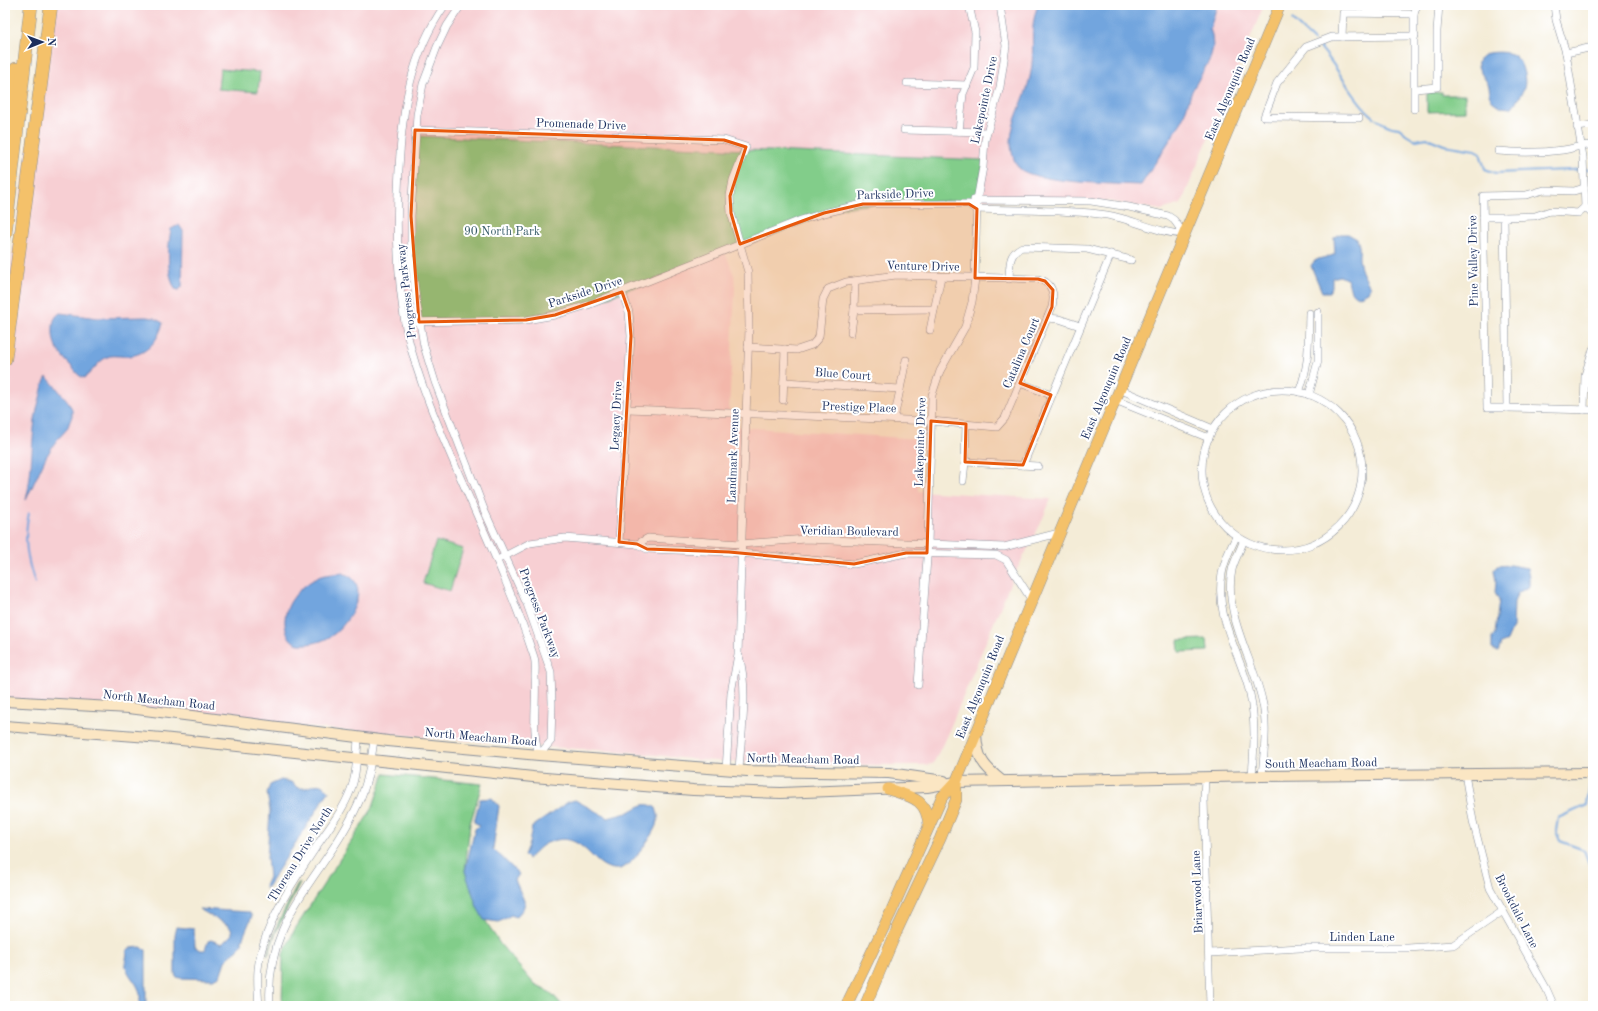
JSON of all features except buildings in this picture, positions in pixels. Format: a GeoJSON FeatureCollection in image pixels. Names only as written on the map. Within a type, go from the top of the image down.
{"type":"FeatureCollection","features":[{"type":"Feature","properties":{"kind":"highway"},"geometry":{"type":"LineString","coordinates":[[5,140],[25,5]]}},
{"type":"Feature","properties":{"kind":"highway"},"geometry":{"type":"LineString","coordinates":[[5,235],[31,5]]}},
{"type":"Feature","properties":{"kind":"highway"},"geometry":{"type":"LineString","coordinates":[[5,358],[51,5]]}},
{"type":"Feature","properties":{"kind":"main road","name":"East Algonquin Road"},"geometry":{"type":"LineString","coordinates":[[846,1006],[942,797],[956,782],[1031,599],[1280,5]]}},
{"type":"Feature","properties":{"kind":"main road","name":"North Meacham Road"},"geometry":{"type":"LineString","coordinates":[[5,701],[129,708],[374,740],[539,755],[726,770],[889,773],[956,782]]}},
{"type":"Feature","properties":{"kind":"main road","name":"North Meacham Road"},"geometry":{"type":"LineString","coordinates":[[5,726],[162,738],[533,777],[712,791],[782,793],[926,787],[956,782],[1049,780]]}},
{"type":"Feature","properties":{"kind":"main road"},"geometry":{"type":"LineString","coordinates":[[976,733],[980,759],[986,768],[1002,781]]}},
{"type":"Feature","properties":{"kind":"main road","name":"South Meacham Road"},"geometry":{"type":"LineString","coordinates":[[1049,780],[1252,776],[1593,773]]}},
{"type":"Feature","properties":{"kind":"main road","name":"East Algonquin Road"},"geometry":{"type":"LineString","coordinates":[[865,1006],[897,930],[956,800],[956,782]]}},
{"type":"Feature","properties":{"kind":"main road"},"geometry":{"type":"LineString","coordinates":[[888,789],[913,797],[921,803],[926,810],[929,827]]}},
{"type":"Feature","properties":{"kind":"street","name":"Progress Parkway"},"geometry":{"type":"LineString","coordinates":[[445,5],[427,34],[419,54],[407,92],[402,125],[397,229],[398,258],[405,322],[420,377],[435,417],[516,608],[535,660],[535,740],[539,755]]}},
{"type":"Feature","properties":{"kind":"street","name":"Progress Parkway"},"geometry":{"type":"LineString","coordinates":[[461,5],[447,26],[429,66],[419,102],[415,130],[410,216],[411,258],[419,322],[435,382],[452,428],[505,556],[527,604],[551,672],[551,741],[539,755]]}},
{"type":"Feature","properties":{"kind":"street"},"geometry":{"type":"LineString","coordinates":[[959,132],[960,108],[974,68],[976,48],[975,32],[969,5]]}},
{"type":"Feature","properties":{"kind":"street","name":"Lakepointe Drive"},"geometry":{"type":"LineString","coordinates":[[918,685],[928,544],[932,395],[940,371],[965,327],[972,302],[975,278],[977,200],[987,132],[1000,87],[1006,46],[1000,5]]}},
{"type":"Feature","properties":{"kind":"street"},"geometry":{"type":"LineString","coordinates":[[1414,109],[1414,14],[1417,5]]}},
{"type":"Feature","properties":{"kind":"street"},"geometry":{"type":"LineString","coordinates":[[1415,89],[1437,87],[1437,32],[1439,5]]}},
{"type":"Feature","properties":{"kind":"street"},"geometry":{"type":"LineString","coordinates":[[1554,5],[1556,20],[1566,53],[1581,144],[1585,207],[1593,215]]}},
{"type":"Feature","properties":{"kind":"street"},"geometry":{"type":"LineString","coordinates":[[1342,37],[1343,13],[1414,14]]}},
{"type":"Feature","properties":{"kind":"street"},"geometry":{"type":"LineString","coordinates":[[1359,118],[1264,117],[1277,82],[1306,47],[1327,38],[1415,36]]}},
{"type":"Feature","properties":{"kind":"street"},"geometry":{"type":"LineString","coordinates":[[1566,53],[1593,47]]}},
{"type":"Feature","properties":{"kind":"street"},"geometry":{"type":"LineString","coordinates":[[907,83],[967,85]]}},
{"type":"Feature","properties":{"kind":"street"},"geometry":{"type":"LineString","coordinates":[[1577,127],[1593,125]]}},
{"type":"Feature","properties":{"kind":"street","name":"Promenade Drive"},"geometry":{"type":"LineString","coordinates":[[415,130],[724,140],[746,147]]}},
{"type":"Feature","properties":{"kind":"street"},"geometry":{"type":"LineString","coordinates":[[904,130],[987,132]]}},
{"type":"Feature","properties":{"kind":"street"},"geometry":{"type":"LineString","coordinates":[[1498,151],[1527,154],[1565,150],[1581,144],[1593,144]]}},
{"type":"Feature","properties":{"kind":"street","name":"Landmark Avenue"},"geometry":{"type":"LineString","coordinates":[[726,770],[731,693],[738,654],[748,347],[748,272],[731,212],[730,196],[733,180],[746,147]]}},
{"type":"Feature","properties":{"kind":"street","name":"Pine Valley Drive"},"geometry":{"type":"LineString","coordinates":[[1583,186],[1574,191],[1544,190],[1526,195],[1483,196],[1487,408],[1593,410]]}},
{"type":"Feature","properties":{"kind":"street"},"geometry":{"type":"LineString","coordinates":[[969,204],[977,200],[1085,201],[1129,207],[1168,216],[1174,220],[1184,234]]}},
{"type":"Feature","properties":{"kind":"street","name":"Parkside Drive"},"geometry":{"type":"LineString","coordinates":[[405,322],[526,320],[555,315],[588,305],[740,244],[824,213],[863,204],[969,204]]}},
{"type":"Feature","properties":{"kind":"street"},"geometry":{"type":"LineString","coordinates":[[969,204],[977,209],[1091,213],[1127,220],[1169,233],[1184,234]]}},
{"type":"Feature","properties":{"kind":"street"},"geometry":{"type":"LineString","coordinates":[[1483,217],[1535,216],[1550,211],[1578,213],[1585,207]]}},
{"type":"Feature","properties":{"kind":"street"},"geometry":{"type":"LineString","coordinates":[[1504,217],[1507,408]]}},
{"type":"Feature","properties":{"kind":"street"},"geometry":{"type":"LineString","coordinates":[[1009,279],[1010,258],[1015,250],[1022,247],[1087,249],[1131,260]]}},
{"type":"Feature","properties":{"kind":"street"},"geometry":{"type":"LineString","coordinates":[[1023,465],[1111,254]]}},
{"type":"Feature","properties":{"kind":"street","name":"Venture Drive"},"geometry":{"type":"LineString","coordinates":[[748,347],[797,350],[812,345],[819,337],[822,299],[828,289],[855,281],[896,275],[1038,279],[1049,284]]}},
{"type":"Feature","properties":{"kind":"street"},"geometry":{"type":"LineString","coordinates":[[930,330],[941,277]]}},
{"type":"Feature","properties":{"kind":"street"},"geometry":{"type":"LineString","coordinates":[[851,333],[854,310],[855,281]]}},
{"type":"Feature","properties":{"kind":"street","name":"Catalina Court"},"geometry":{"type":"LineString","coordinates":[[997,426],[1006,418],[1054,299],[1049,284]]}},
{"type":"Feature","properties":{"kind":"street","name":"Legacy Drive"},"geometry":{"type":"LineString","coordinates":[[619,542],[628,409],[631,336],[629,312],[622,292]]}},
{"type":"Feature","properties":{"kind":"street"},"geometry":{"type":"LineString","coordinates":[[854,310],[934,309]]}},
{"type":"Feature","properties":{"kind":"street"},"geometry":{"type":"LineString","coordinates":[[1309,395],[1318,361],[1318,312]]}},
{"type":"Feature","properties":{"kind":"street"},"geometry":{"type":"LineString","coordinates":[[1299,392],[1306,373],[1308,360],[1309,313]]}},
{"type":"Feature","properties":{"kind":"street"},"geometry":{"type":"LineString","coordinates":[[1047,318],[1059,319],[1080,326]]}},
{"type":"Feature","properties":{"kind":"street"},"geometry":{"type":"LineString","coordinates":[[783,400],[785,349]]}},
{"type":"Feature","properties":{"kind":"street"},"geometry":{"type":"LineString","coordinates":[[1584,410],[1585,375],[1593,349]]}},
{"type":"Feature","properties":{"kind":"street"},"geometry":{"type":"LineString","coordinates":[[894,420],[906,360]]}},
{"type":"Feature","properties":{"kind":"street","name":"Blue Court"},"geometry":{"type":"LineString","coordinates":[[784,382],[900,389]]}},
{"type":"Feature","properties":{"kind":"street"},"geometry":{"type":"LineString","coordinates":[[1020,383],[1051,395]]}},
{"type":"Feature","properties":{"kind":"street"},"geometry":{"type":"LineString","coordinates":[[1120,389],[1213,429]]}},
{"type":"Feature","properties":{"kind":"street"},"geometry":{"type":"LineString","coordinates":[[1271,391],[1299,392],[1309,395],[1329,406],[1341,417],[1351,430],[1360,458],[1361,469],[1360,486],[1357,498],[1342,522],[1317,543],[1296,549],[1261,547],[1243,542],[1236,538],[1217,518],[1206,495],[1202,467],[1204,452],[1213,429],[1232,408],[1244,400],[1271,391]]}},
{"type":"Feature","properties":{"kind":"street"},"geometry":{"type":"LineString","coordinates":[[1115,400],[1209,438]]}},
{"type":"Feature","properties":{"kind":"street","name":"Prestige Place"},"geometry":{"type":"LineString","coordinates":[[628,409],[745,415],[931,421],[997,426]]}},
{"type":"Feature","properties":{"kind":"street"},"geometry":{"type":"LineString","coordinates":[[963,481],[966,424]]}},
{"type":"Feature","properties":{"kind":"street"},"geometry":{"type":"LineString","coordinates":[[965,462],[1038,466]]}},
{"type":"Feature","properties":{"kind":"street","name":"Veridian Boulevard"},"geometry":{"type":"LineString","coordinates":[[637,544],[648,538],[741,544],[806,539],[1004,547],[1059,533]]}},
{"type":"Feature","properties":{"kind":"street","name":"Veridian Boulevard"},"geometry":{"type":"LineString","coordinates":[[496,561],[530,543],[565,538],[637,544],[647,549],[741,554],[854,564],[906,553],[996,555],[1006,560],[1031,599]]}},
{"type":"Feature","properties":{"kind":"street"},"geometry":{"type":"LineString","coordinates":[[1236,538],[1226,560],[1222,574],[1220,596],[1224,621],[1250,693],[1254,718],[1252,776]]}},
{"type":"Feature","properties":{"kind":"street"},"geometry":{"type":"LineString","coordinates":[[1243,542],[1232,570],[1232,606],[1235,621],[1263,701],[1265,720],[1262,776]]}},
{"type":"Feature","properties":{"kind":"street"},"geometry":{"type":"LineString","coordinates":[[738,654],[742,667],[743,693],[739,770]]}},
{"type":"Feature","properties":{"kind":"street","name":"Thoreau Drive North"},"geometry":{"type":"LineString","coordinates":[[259,1006],[258,969],[266,938],[281,904],[345,802],[353,784],[358,738]]}},
{"type":"Feature","properties":{"kind":"street","name":"Thoreau Drive North"},"geometry":{"type":"LineString","coordinates":[[270,1006],[270,970],[277,942],[284,925],[357,806],[370,772],[374,740]]}},
{"type":"Feature","properties":{"kind":"street","name":"Brookdale Lane"},"geometry":{"type":"LineString","coordinates":[[1465,774],[1473,821],[1490,888],[1546,988],[1554,1006]]}},
{"type":"Feature","properties":{"kind":"street","name":"Briarwood Lane"},"geometry":{"type":"LineString","coordinates":[[1205,777],[1210,1006]]}},
{"type":"Feature","properties":{"kind":"street","name":"Linden Lane"},"geometry":{"type":"LineString","coordinates":[[1210,953],[1300,948],[1408,948],[1454,945],[1503,911]]}},
{"type":"Feature","properties":{"kind":"highlighted area"},"geometry":{"type":"Polygon","coordinates":[[[415,130],[724,140],[746,147],[730,196],[731,213],[740,244],[824,213],[863,204],[969,204],[977,209],[975,278],[1038,279],[1045,281],[1053,290],[1052,307],[1020,383],[1051,395],[1023,465],[965,462],[966,424],[931,421],[927,553],[906,553],[854,564],[729,552],[647,549],[637,544],[619,542],[631,336],[629,312],[622,292],[555,315],[526,320],[419,322],[411,216],[415,130]]]}},
{"type":"Feature","properties":{"kind":"shaded area"},"geometry":{"type":"Polygon","coordinates":[[[48,5],[1264,5],[1181,204],[1161,210],[1107,201],[975,199],[882,203],[842,208],[724,250],[734,275],[735,288],[729,412],[739,427],[919,439],[918,491],[1051,499],[1040,525],[1012,579],[948,733],[933,764],[796,765],[698,760],[630,752],[529,746],[191,717],[5,706],[5,306],[48,5]]]}},
{"type":"Feature","properties":{"kind":"green space"},"geometry":{"type":"Polygon","coordinates":[[[220,69],[260,72],[258,92],[218,89],[220,69]]]}},
{"type":"Feature","properties":{"kind":"green space"},"geometry":{"type":"Polygon","coordinates":[[[1442,92],[1442,95],[1465,95],[1465,111],[1427,112],[1427,93],[1442,92]]]}},
{"type":"Feature","properties":{"kind":"green space","name":"90 North Park"},"geometry":{"type":"Polygon","coordinates":[[[415,136],[984,160],[977,200],[882,203],[842,208],[588,305],[526,320],[419,322],[411,257],[415,136]]]}},
{"type":"Feature","properties":{"kind":"green space"},"geometry":{"type":"Polygon","coordinates":[[[436,541],[463,549],[450,591],[423,583],[436,541]]]}},
{"type":"Feature","properties":{"kind":"green space"},"geometry":{"type":"Polygon","coordinates":[[[1207,639],[1208,651],[1179,652],[1178,640],[1207,639]]]}},
{"type":"Feature","properties":{"kind":"green space"},"geometry":{"type":"Polygon","coordinates":[[[384,774],[482,784],[470,824],[465,871],[474,897],[479,910],[500,944],[535,985],[551,993],[563,1006],[282,1006],[283,954],[295,929],[372,809],[384,774]]]}},
{"type":"Feature","properties":{"kind":"green space"},"geometry":{"type":"Polygon","coordinates":[[[299,882],[300,883],[276,932],[267,955],[279,921],[299,882]]]}},
{"type":"Feature","properties":{"kind":"water"},"geometry":{"type":"Polygon","coordinates":[[[1038,5],[1217,5],[1210,29],[1213,47],[1210,59],[1192,91],[1182,121],[1141,185],[1058,180],[1027,173],[1017,165],[1012,152],[1011,142],[1013,126],[1028,85],[1032,68],[1033,23],[1038,5]]]}},
{"type":"Feature","properties":{"kind":"water"},"geometry":{"type":"Polygon","coordinates":[[[1502,52],[1512,54],[1518,58],[1522,66],[1525,85],[1511,108],[1500,107],[1491,100],[1489,87],[1478,65],[1478,61],[1488,53],[1502,52]]]}},
{"type":"Feature","properties":{"kind":"water"},"geometry":{"type":"Polygon","coordinates":[[[179,225],[183,231],[182,287],[179,290],[175,289],[172,282],[168,259],[171,229],[179,225]]]}},
{"type":"Feature","properties":{"kind":"water"},"geometry":{"type":"Polygon","coordinates":[[[1340,234],[1348,234],[1357,239],[1359,260],[1364,276],[1370,287],[1368,292],[1358,297],[1352,292],[1348,280],[1340,276],[1332,278],[1332,287],[1329,292],[1322,292],[1311,266],[1318,259],[1335,254],[1334,238],[1340,234]]]}},
{"type":"Feature","properties":{"kind":"water"},"geometry":{"type":"Polygon","coordinates":[[[60,313],[98,318],[146,317],[154,318],[163,323],[155,340],[147,349],[136,355],[110,356],[99,363],[84,378],[77,373],[61,354],[54,341],[53,324],[55,318],[60,313]]]}},
{"type":"Feature","properties":{"kind":"water"},"geometry":{"type":"Polygon","coordinates":[[[47,377],[67,400],[72,409],[72,416],[67,429],[56,441],[46,457],[26,500],[36,413],[43,385],[47,377]]]}},
{"type":"Feature","properties":{"kind":"water"},"geometry":{"type":"Polygon","coordinates":[[[1510,565],[1527,568],[1529,586],[1518,593],[1514,602],[1513,627],[1507,641],[1501,644],[1498,652],[1492,649],[1492,638],[1495,633],[1499,600],[1495,593],[1496,581],[1494,570],[1497,566],[1510,565]]]}},
{"type":"Feature","properties":{"kind":"water"},"geometry":{"type":"Polygon","coordinates":[[[342,573],[352,578],[358,593],[352,612],[346,621],[334,634],[322,641],[299,644],[293,641],[287,633],[285,624],[288,606],[293,598],[313,580],[324,575],[342,573]]]}},
{"type":"Feature","properties":{"kind":"water"},"geometry":{"type":"Polygon","coordinates":[[[281,780],[291,782],[299,788],[317,784],[329,791],[266,889],[265,886],[269,877],[267,858],[270,811],[267,793],[270,785],[281,780]]]}},
{"type":"Feature","properties":{"kind":"water"},"geometry":{"type":"Polygon","coordinates":[[[492,798],[499,806],[493,849],[519,874],[515,880],[525,903],[523,909],[516,917],[511,915],[499,922],[484,920],[477,907],[465,871],[475,829],[479,825],[474,822],[480,799],[492,798]]]}},
{"type":"Feature","properties":{"kind":"water"},"geometry":{"type":"Polygon","coordinates":[[[575,800],[608,818],[627,813],[644,805],[648,805],[656,808],[658,820],[648,841],[642,849],[630,863],[619,869],[609,868],[601,864],[587,851],[571,840],[560,839],[544,844],[528,859],[524,855],[529,843],[532,827],[568,802],[575,800]]]}},
{"type":"Feature","properties":{"kind":"water"},"geometry":{"type":"Polygon","coordinates":[[[199,909],[249,912],[252,916],[242,940],[242,945],[225,961],[220,976],[213,979],[176,977],[175,935],[177,927],[194,929],[195,947],[200,950],[205,950],[208,941],[211,940],[222,944],[232,934],[232,930],[229,926],[199,909]]]}},
{"type":"Feature","properties":{"kind":"water"},"geometry":{"type":"Polygon","coordinates":[[[141,947],[146,950],[146,1006],[139,1006],[140,993],[126,967],[127,950],[130,948],[141,947]]]}},
{"type":"Feature","properties":{"kind":"waterway"},"geometry":{"type":"LineString","coordinates":[[1292,20],[1314,41]]}},
{"type":"Feature","properties":{"kind":"waterway"},"geometry":{"type":"LineString","coordinates":[[1317,44],[1326,54],[1363,107],[1386,125],[1399,128],[1416,140],[1427,138],[1444,145],[1475,150],[1480,153],[1485,169],[1496,173],[1593,169]]}},
{"type":"Feature","properties":{"kind":"waterway"},"geometry":{"type":"LineString","coordinates":[[29,513],[26,540],[30,566],[35,583]]}},
{"type":"Feature","properties":{"kind":"waterway"},"geometry":{"type":"LineString","coordinates":[[1593,671],[1591,690],[1593,706]]}},
{"type":"Feature","properties":{"kind":"waterway"},"geometry":{"type":"LineString","coordinates":[[1592,770],[1593,764]]}},
{"type":"Feature","properties":{"kind":"waterway"},"geometry":{"type":"LineString","coordinates":[[1591,777],[1587,805],[1558,818],[1556,831],[1560,841],[1584,850],[1593,874]]}}]}
